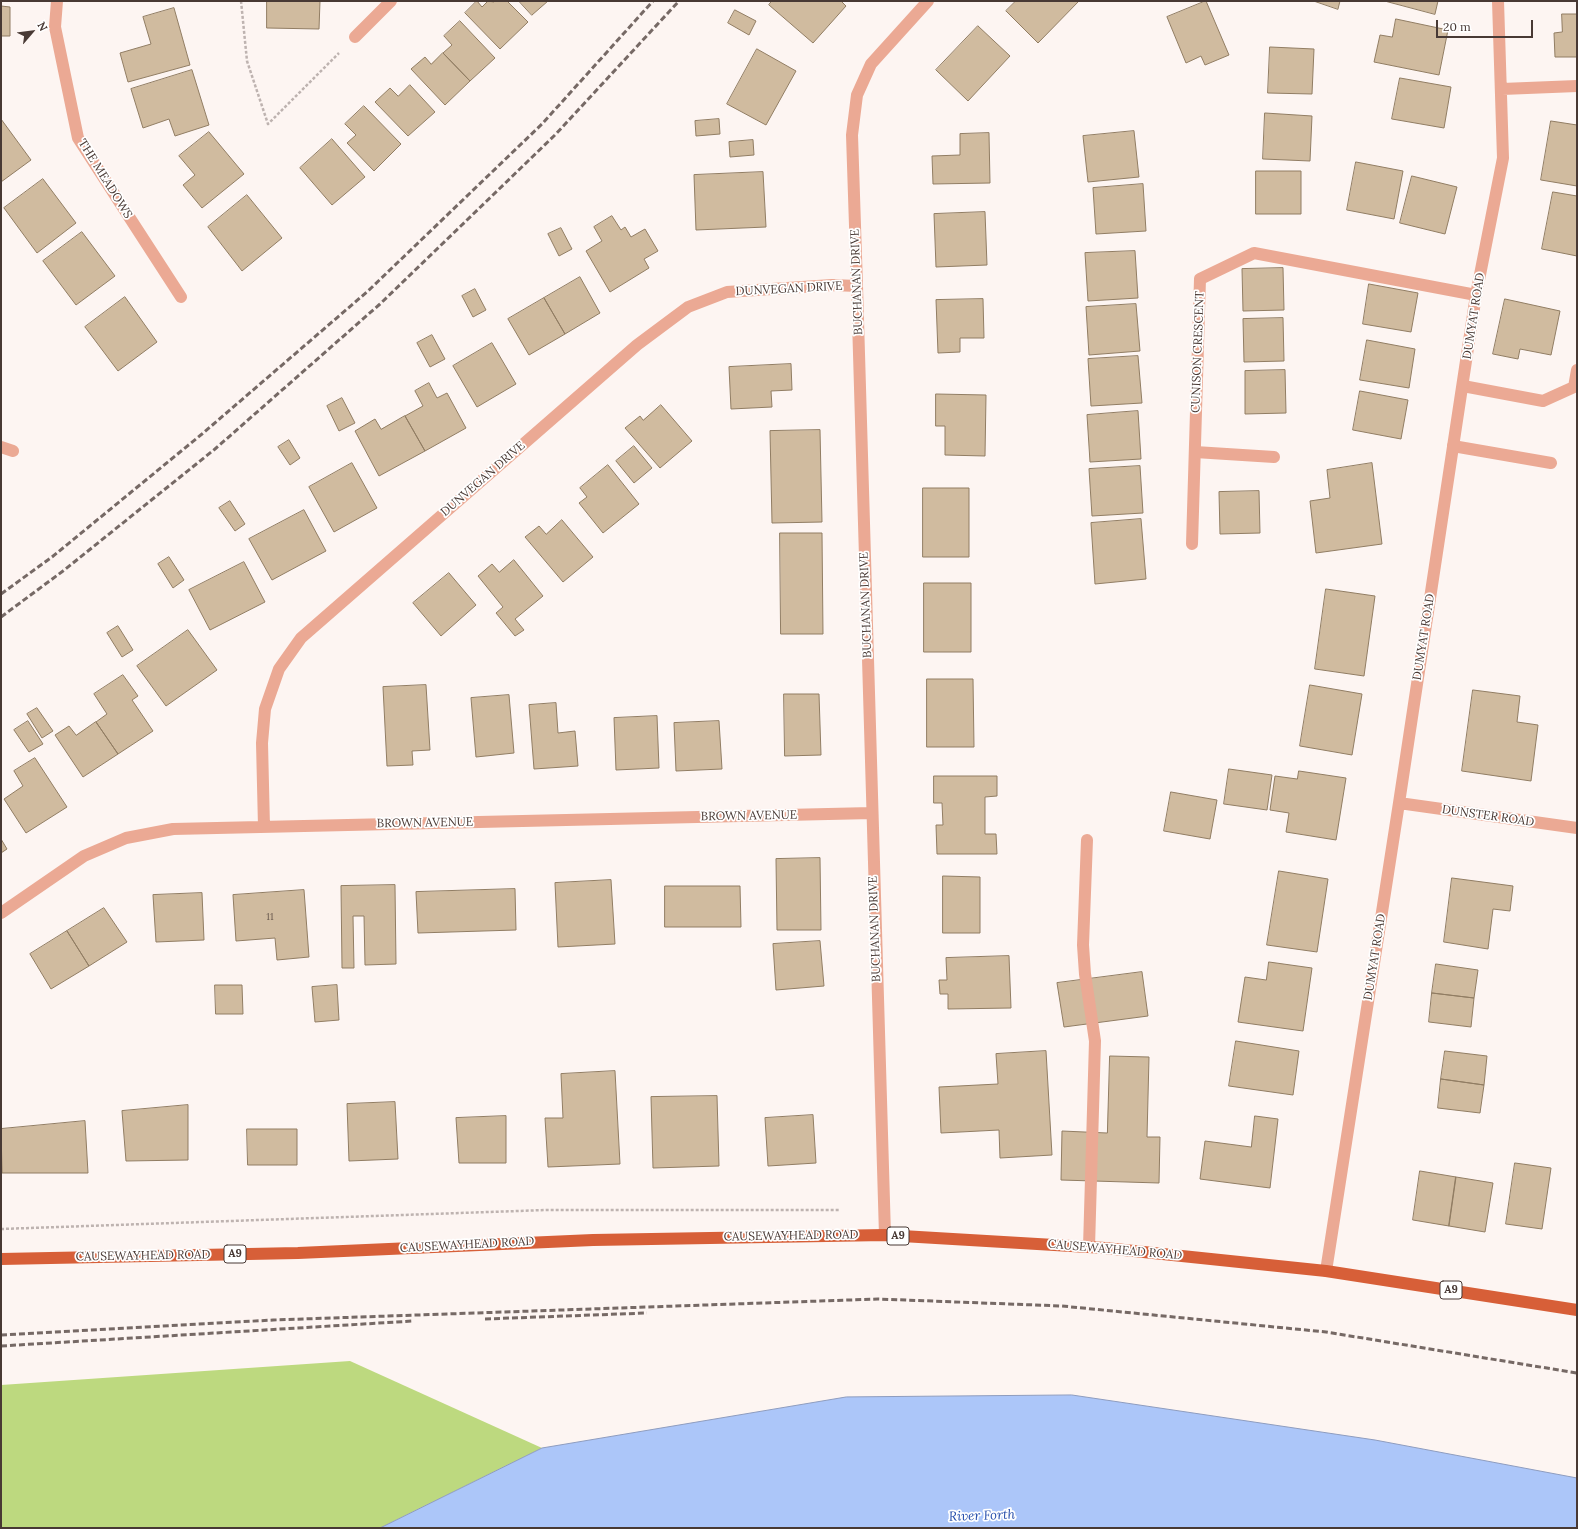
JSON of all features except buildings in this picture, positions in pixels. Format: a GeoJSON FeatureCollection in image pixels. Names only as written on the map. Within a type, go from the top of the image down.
{"type":"FeatureCollection","features":[{"type":"Feature","properties":{"kind":"main road","name":"CAUSEWAYHEAD ROAD"},"geometry":{"type":"LineString","coordinates":[[1,1259],[298,1253],[593,1240],[885,1235],[1089,1247],[1326,1271],[1577,1310]]}},
{"type":"Feature","properties":{"kind":"street","name":"THE MEADOWS"},"geometry":{"type":"LineString","coordinates":[[57,1],[55,27],[78,138],[181,297]]}},
{"type":"Feature","properties":{"kind":"street"},"geometry":{"type":"LineString","coordinates":[[355,37],[391,1]]}},
{"type":"Feature","properties":{"kind":"street","name":"BUCHANAN DRIVE"},"geometry":{"type":"LineString","coordinates":[[885,1235],[852,136],[857,95],[871,64],[928,1]]}},
{"type":"Feature","properties":{"kind":"street","name":"DUMYAT ROAD"},"geometry":{"type":"LineString","coordinates":[[1326,1271],[1399,804],[1476,295],[1503,158],[1498,1]]}},
{"type":"Feature","properties":{"kind":"street"},"geometry":{"type":"LineString","coordinates":[[1502,89],[1577,86]]}},
{"type":"Feature","properties":{"kind":"street","name":"CUNISON CRESCENT"},"geometry":{"type":"LineString","coordinates":[[1192,544],[1200,279],[1254,253],[1476,295]]}},
{"type":"Feature","properties":{"kind":"street","name":"DUNVEGAN DRIVE"},"geometry":{"type":"LineString","coordinates":[[264,827],[262,743],[265,709],[279,669],[301,638],[637,345],[688,308],[727,292],[832,285],[857,286]]}},
{"type":"Feature","properties":{"kind":"street"},"geometry":{"type":"LineString","coordinates":[[1463,386],[1543,401],[1574,387],[1577,370]]}},
{"type":"Feature","properties":{"kind":"street"},"geometry":{"type":"LineString","coordinates":[[1453,446],[1551,462]]}},
{"type":"Feature","properties":{"kind":"street"},"geometry":{"type":"LineString","coordinates":[[1195,452],[1274,456]]}},
{"type":"Feature","properties":{"kind":"street","name":"DUNSTER ROAD"},"geometry":{"type":"LineString","coordinates":[[1399,804],[1577,828]]}},
{"type":"Feature","properties":{"kind":"street","name":"BROWN AVENUE"},"geometry":{"type":"LineString","coordinates":[[1,914],[84,856],[126,838],[173,829],[872,813]]}},
{"type":"Feature","properties":{"kind":"street"},"geometry":{"type":"LineString","coordinates":[[1087,840],[1083,944],[1085,974],[1095,1040],[1089,1247]]}},
{"type":"Feature","properties":{"kind":"path"},"geometry":{"type":"LineString","coordinates":[[241,1],[247,61],[268,124],[355,37]]}},
{"type":"Feature","properties":{"kind":"path"},"geometry":{"type":"LineString","coordinates":[[1,1229],[546,1210],[846,1210]]}},
{"type":"Feature","properties":{"kind":"green space"},"geometry":{"type":"Polygon","coordinates":[[[350,1361],[542,1448],[380,1528],[1,1528],[1,1385],[350,1361]]]}},
{"type":"Feature","properties":{"kind":"water","name":"River Forth"},"geometry":{"type":"Polygon","coordinates":[[[1072,1395],[1375,1440],[1577,1478],[1577,1528],[380,1528],[542,1448],[846,1397],[1072,1395]]]}},
{"type":"Feature","properties":{"kind":"railway"},"geometry":{"type":"LineString","coordinates":[[1,594],[52,557],[202,434],[368,291],[542,124],[653,1]]}},
{"type":"Feature","properties":{"kind":"railway"},"geometry":{"type":"LineString","coordinates":[[1,617],[63,571],[215,449],[380,304],[555,135],[679,1]]}},
{"type":"Feature","properties":{"kind":"railway"},"geometry":{"type":"LineString","coordinates":[[1,1335],[273,1320],[878,1299],[1062,1306],[1326,1332],[1577,1373]]}},
{"type":"Feature","properties":{"kind":"railway"},"geometry":{"type":"LineString","coordinates":[[485,1319],[647,1313]]}},
{"type":"Feature","properties":{"kind":"railway"},"geometry":{"type":"LineString","coordinates":[[1,1346],[413,1321]]}}]}
